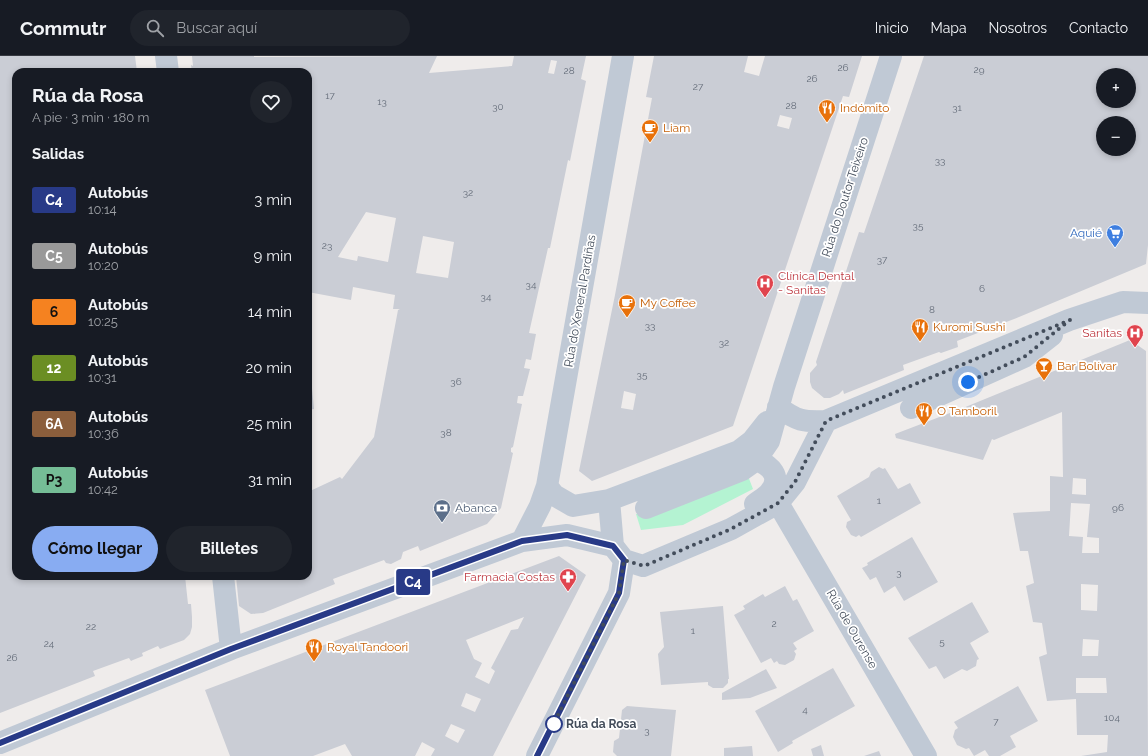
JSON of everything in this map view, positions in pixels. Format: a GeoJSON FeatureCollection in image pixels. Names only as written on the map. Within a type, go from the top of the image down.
{"type":"FeatureCollection","features":[{"type":"Feature","properties":{"kind":"street"},"geometry":{"type":"LineString","coordinates":[[166,56],[168,68]]}},
{"type":"Feature","properties":{"kind":"street","name":"Rúa do Xeneral Pardiñas"},"geometry":{"type":"LineString","coordinates":[[522,541],[540,506],[547,486],[623,56]]}},
{"type":"Feature","properties":{"kind":"street","name":"Rúa do Doutor Teixeiro"},"geometry":{"type":"LineString","coordinates":[[756,460],[769,441],[778,407],[891,56]]}},
{"type":"Feature","properties":{"kind":"street"},"geometry":{"type":"LineString","coordinates":[[547,486],[554,495],[573,506],[609,500],[740,451],[752,441],[778,407],[791,416],[806,422],[826,421],[1070,320],[1123,302],[1148,303]]}},
{"type":"Feature","properties":{"kind":"street"},"geometry":{"type":"LineString","coordinates":[[911,408],[1024,357],[1070,320]]}},
{"type":"Feature","properties":{"kind":"street"},"geometry":{"type":"LineString","coordinates":[[0,743],[231,649],[522,541],[567,535],[619,553],[644,566],[731,529],[778,503],[795,482],[826,421]]}},
{"type":"Feature","properties":{"kind":"street"},"geometry":{"type":"LineString","coordinates":[[646,508],[742,470],[756,460],[766,464],[774,472],[774,487],[769,494],[744,511],[731,529]]}},
{"type":"Feature","properties":{"kind":"street"},"geometry":{"type":"LineString","coordinates":[[537,756],[619,593],[619,553],[609,500]]}},
{"type":"Feature","properties":{"kind":"street","name":"Rúa de Ourense"},"geometry":{"type":"LineString","coordinates":[[778,503],[926,756]]}},
{"type":"Feature","properties":{"kind":"street"},"geometry":{"type":"LineString","coordinates":[[223,580],[231,649]]}},
{"type":"Feature","properties":{"kind":"green space"},"geometry":{"type":"Polygon","coordinates":[[[748,476],[753,489],[683,525],[641,530],[636,514],[661,509],[748,476]]]}},
{"type":"Feature","properties":{"kind":"building"},"geometry":{"type":"Polygon","coordinates":[[[0,56],[135,56],[136,68],[12,68],[12,580],[185,580],[188,604],[191,604],[192,627],[190,634],[184,640],[160,649],[158,646],[142,653],[143,656],[131,661],[129,658],[93,671],[95,676],[0,713],[0,56]]]}},
{"type":"Feature","properties":{"kind":"building"},"geometry":{"type":"Polygon","coordinates":[[[192,56],[437,56],[429,73],[512,66],[514,56],[586,56],[581,79],[586,81],[570,161],[568,160],[550,248],[548,248],[529,333],[536,334],[531,360],[526,359],[524,368],[530,369],[523,396],[518,396],[517,403],[522,404],[513,447],[511,448],[511,452],[513,453],[501,508],[487,524],[420,551],[418,546],[403,552],[401,559],[391,564],[386,563],[384,560],[333,579],[335,584],[263,613],[251,614],[239,606],[236,580],[312,580],[312,490],[340,477],[342,479],[374,437],[398,310],[400,309],[393,309],[395,295],[353,287],[351,300],[312,293],[312,68],[191,68],[191,65],[193,66],[192,56]],[[551,60],[548,73],[554,74],[557,61],[551,60]],[[366,212],[338,257],[357,261],[358,256],[388,262],[396,218],[366,212]],[[423,236],[416,273],[448,278],[454,242],[423,236]]]}},
{"type":"Feature","properties":{"kind":"building"},"geometry":{"type":"Polygon","coordinates":[[[654,56],[748,56],[744,72],[759,76],[765,56],[862,56],[849,97],[843,96],[733,426],[592,481],[579,471],[615,295],[652,98],[646,97],[654,56]],[[780,115],[777,126],[789,129],[792,118],[780,115]],[[624,391],[621,408],[633,410],[636,394],[624,391]]]}},
{"type":"Feature","properties":{"kind":"building"},"geometry":{"type":"Polygon","coordinates":[[[924,56],[1148,56],[1148,245],[1146,264],[957,341],[958,347],[903,365],[904,370],[844,394],[843,390],[839,394],[830,398],[824,398],[812,388],[810,373],[817,365],[816,362],[859,232],[864,233],[924,56]]]}},
{"type":"Feature","properties":{"kind":"building"},"geometry":{"type":"Polygon","coordinates":[[[1130,340],[1146,351],[1148,756],[1081,756],[1107,752],[1108,735],[1077,735],[1076,699],[1047,701],[1039,657],[1047,654],[1042,623],[1033,622],[1026,586],[1034,583],[1028,551],[1020,551],[1013,513],[1050,511],[1050,476],[1063,477],[1062,412],[994,440],[992,439],[983,460],[896,438],[895,434],[1130,340]],[[1073,478],[1072,494],[1086,495],[1086,479],[1073,478]],[[1071,503],[1069,536],[1083,537],[1082,553],[1099,553],[1099,538],[1087,537],[1090,504],[1071,503]],[[1081,584],[1081,610],[1097,611],[1098,585],[1081,584]],[[1083,639],[1082,656],[1098,656],[1099,640],[1083,639]],[[1076,678],[1076,693],[1107,693],[1106,678],[1076,678]]]}},
{"type":"Feature","properties":{"kind":"building"},"geometry":{"type":"Polygon","coordinates":[[[312,388],[314,409],[312,409],[312,388]]]}},
{"type":"Feature","properties":{"kind":"building"},"geometry":{"type":"Polygon","coordinates":[[[879,467],[883,469],[885,468],[898,489],[910,483],[921,503],[861,537],[859,535],[856,537],[851,535],[846,527],[847,522],[851,520],[837,496],[869,477],[871,472],[879,467]]]}},
{"type":"Feature","properties":{"kind":"building"},"geometry":{"type":"Polygon","coordinates":[[[912,537],[938,582],[904,601],[895,586],[884,593],[876,577],[870,580],[862,568],[868,565],[867,563],[912,537]]]}},
{"type":"Feature","properties":{"kind":"building"},"geometry":{"type":"Polygon","coordinates":[[[559,556],[586,575],[493,756],[431,756],[435,749],[422,742],[415,756],[352,756],[345,744],[313,756],[230,756],[205,690],[559,556]],[[524,617],[466,640],[474,659],[482,663],[475,677],[489,684],[495,671],[491,668],[511,630],[518,629],[524,617]],[[466,693],[461,706],[475,712],[481,699],[466,693]],[[451,724],[445,736],[458,743],[465,730],[451,724]]]}},
{"type":"Feature","properties":{"kind":"building"},"geometry":{"type":"Polygon","coordinates":[[[785,586],[793,601],[797,599],[814,631],[793,643],[797,649],[794,651],[796,654],[794,660],[785,665],[779,664],[777,661],[774,663],[771,658],[761,663],[734,615],[745,609],[743,606],[763,594],[765,597],[785,586]]]}},
{"type":"Feature","properties":{"kind":"building"},"geometry":{"type":"Polygon","coordinates":[[[972,602],[989,632],[970,643],[979,659],[977,660],[976,666],[967,671],[962,669],[944,679],[936,666],[929,669],[908,638],[972,602]]]}},
{"type":"Feature","properties":{"kind":"building"},"geometry":{"type":"Polygon","coordinates":[[[723,606],[729,679],[728,683],[723,688],[713,688],[708,685],[708,682],[661,685],[658,654],[664,647],[660,612],[723,606]]]}},
{"type":"Feature","properties":{"kind":"building"},"geometry":{"type":"Polygon","coordinates":[[[833,668],[855,706],[792,741],[793,743],[778,752],[755,711],[833,668]]]}},
{"type":"Feature","properties":{"kind":"building"},"geometry":{"type":"Polygon","coordinates":[[[766,669],[777,688],[750,698],[722,700],[722,693],[766,669]]]}},
{"type":"Feature","properties":{"kind":"building"},"geometry":{"type":"Polygon","coordinates":[[[1018,686],[1038,721],[1010,736],[1016,747],[1000,756],[989,756],[985,750],[974,756],[969,748],[966,749],[957,745],[953,737],[955,730],[958,728],[954,722],[1018,686]]]}},
{"type":"Feature","properties":{"kind":"building"},"geometry":{"type":"Polygon","coordinates":[[[627,706],[676,710],[671,756],[617,756],[613,752],[614,741],[619,738],[622,710],[627,706]]]}},
{"type":"Feature","properties":{"kind":"building"},"geometry":{"type":"Polygon","coordinates":[[[821,745],[824,756],[813,756],[811,749],[821,745]]]}},
{"type":"Feature","properties":{"kind":"building"},"geometry":{"type":"Polygon","coordinates":[[[752,746],[753,756],[724,756],[724,748],[752,746]]]}},
{"type":"Feature","properties":{"kind":"building"},"geometry":{"type":"Polygon","coordinates":[[[879,751],[881,756],[864,756],[879,751]]]}},
{"type":"Feature","properties":{"kind":"bus line","name":"C4"},"geometry":{"type":"LineString","coordinates":[[0,743],[231,649],[522,541],[567,535],[613,546],[624,560],[619,593],[537,756]]}},
{"type":"Feature","properties":{"kind":"place","name":"Indómito"},"geometry":{"type":"Point","coordinates":[827,123]}},
{"type":"Feature","properties":{"kind":"place","name":"Liam"},"geometry":{"type":"Point","coordinates":[650,143]}},
{"type":"Feature","properties":{"kind":"place","name":"Aquié"},"geometry":{"type":"Point","coordinates":[1115,248]}},
{"type":"Feature","properties":{"kind":"place","name":"Clínica Dental - Sanitas"},"geometry":{"type":"Point","coordinates":[765,298]}},
{"type":"Feature","properties":{"kind":"place","name":"My Coffee"},"geometry":{"type":"Point","coordinates":[627,318]}},
{"type":"Feature","properties":{"kind":"place","name":"Kuromi Sushi"},"geometry":{"type":"Point","coordinates":[920,342]}},
{"type":"Feature","properties":{"kind":"place","name":"Sanitas"},"geometry":{"type":"Point","coordinates":[1135,348]}},
{"type":"Feature","properties":{"kind":"place","name":"Bar Bolívar"},"geometry":{"type":"Point","coordinates":[1044,381]}},
{"type":"Feature","properties":{"kind":"place","name":"O Tamboril"},"geometry":{"type":"Point","coordinates":[924,426]}},
{"type":"Feature","properties":{"kind":"place","name":"Abanca"},"geometry":{"type":"Point","coordinates":[442,523]}},
{"type":"Feature","properties":{"kind":"place","name":"Farmacia Costas"},"geometry":{"type":"Point","coordinates":[568,592]}},
{"type":"Feature","properties":{"kind":"place","name":"Royal Tandoori"},"geometry":{"type":"Point","coordinates":[314,662]}},
{"type":"Feature","properties":{"kind":"place","name":"Rúa da Rosa"},"geometry":{"type":"Point","coordinates":[554,724]}},
{"type":"Feature","properties":{"kind":"route"},"geometry":{"type":"LineString","coordinates":[[554,724],[551,729],[619,593],[624,560],[644,566],[731,529],[778,503],[795,482],[826,421],[1070,320],[1024,357],[968,382]]}}]}
